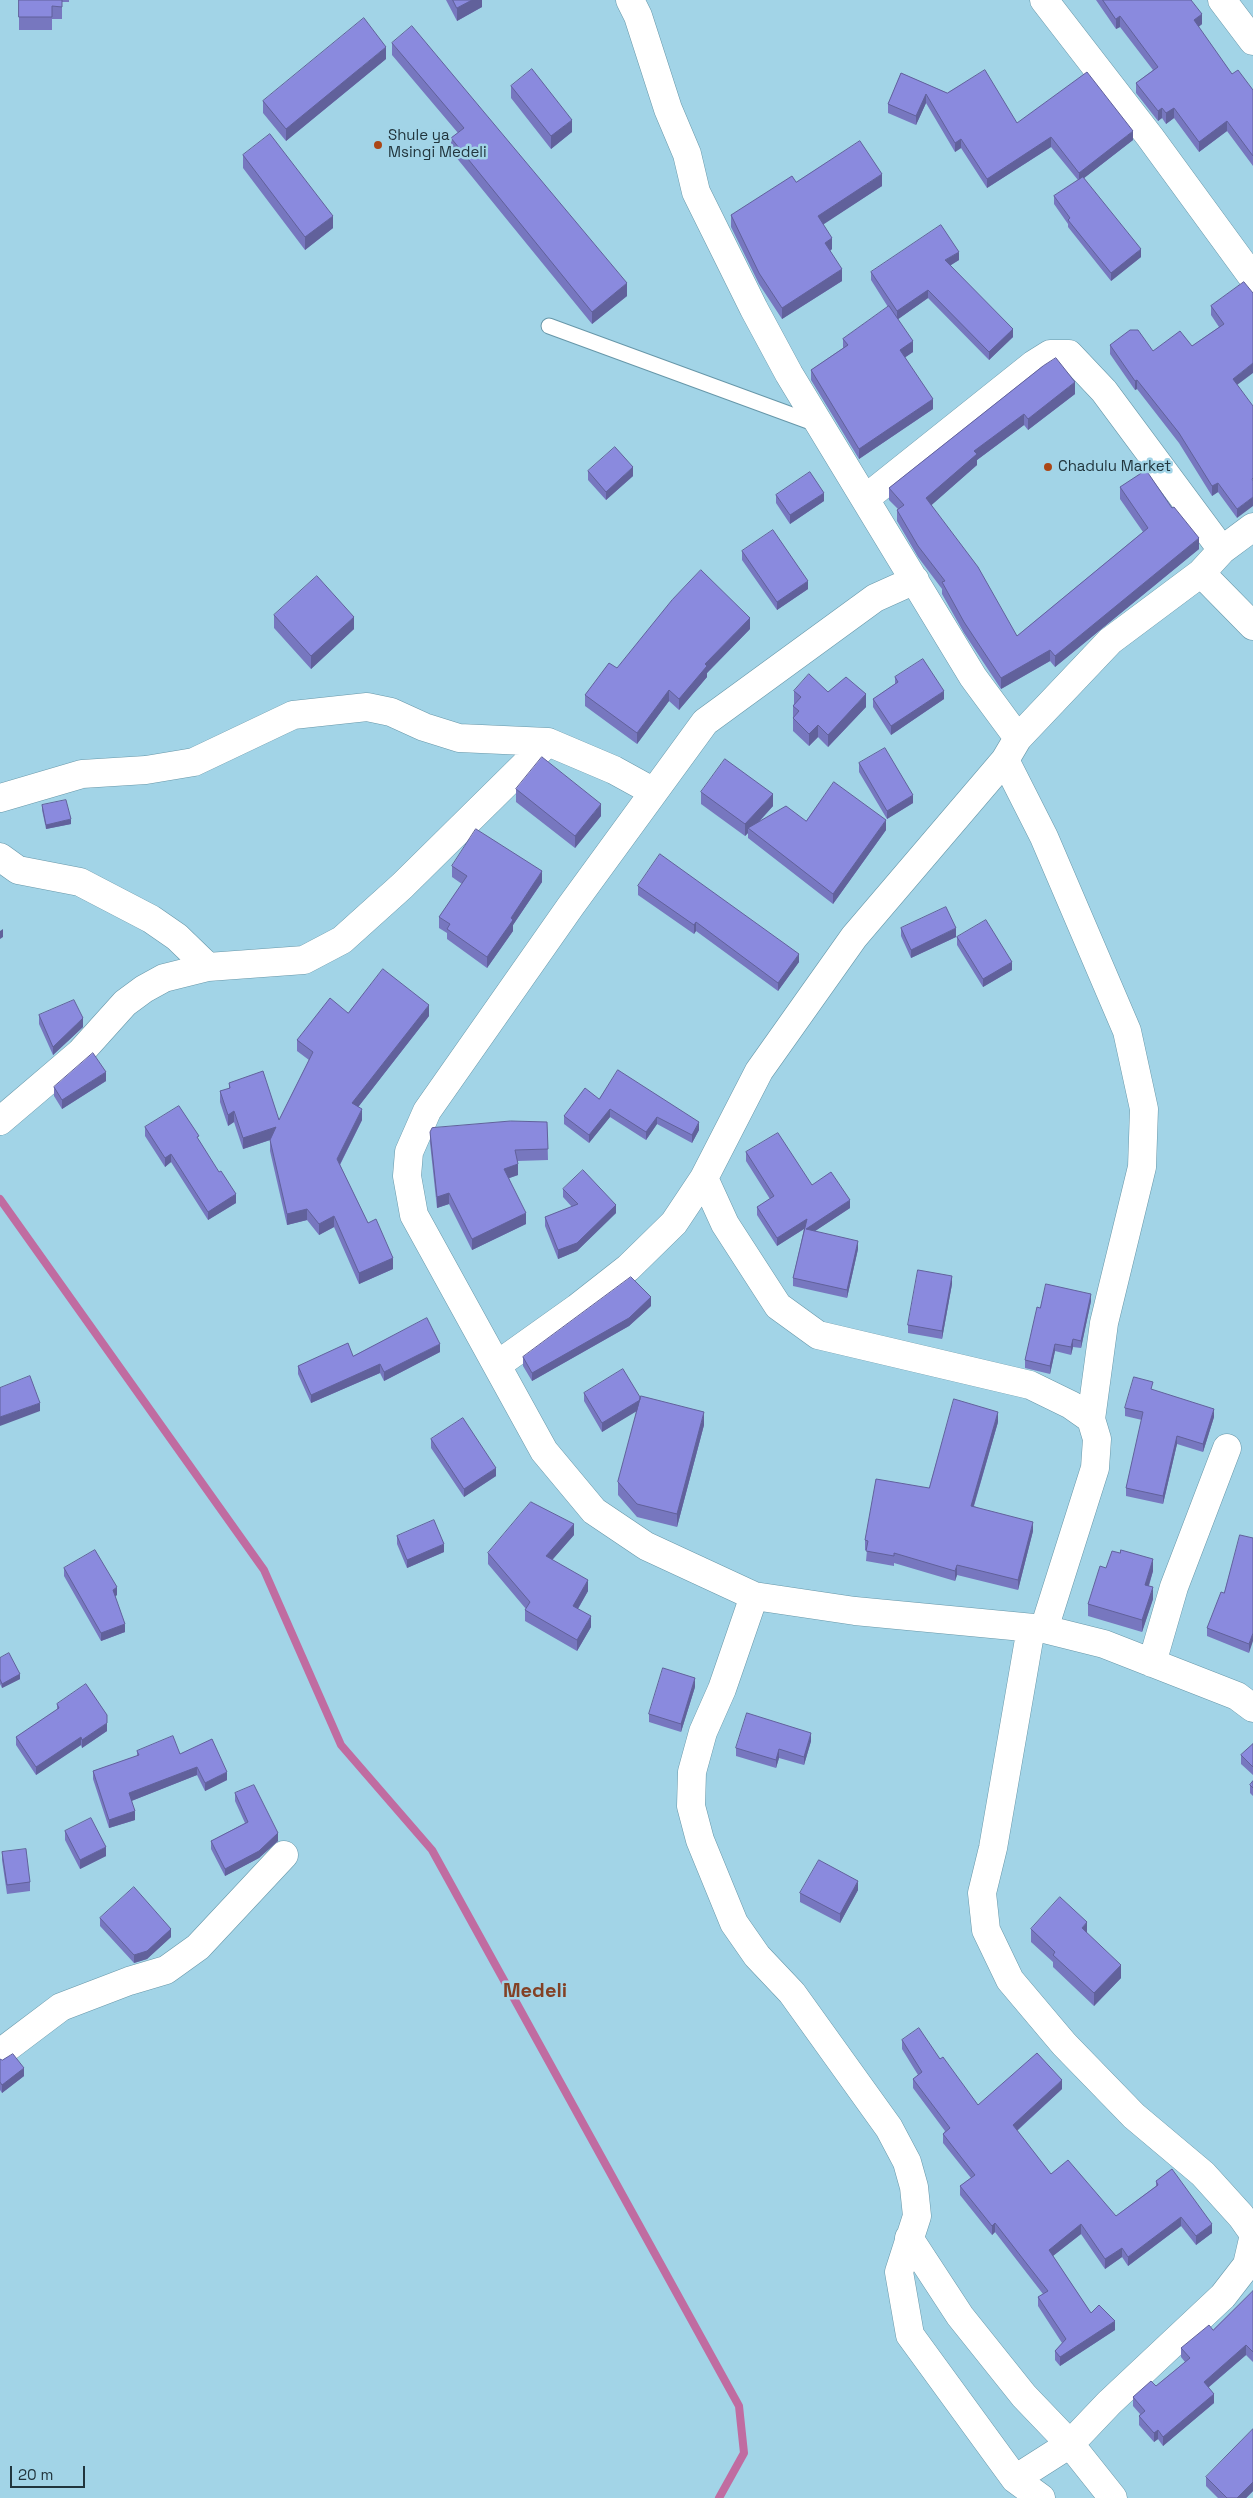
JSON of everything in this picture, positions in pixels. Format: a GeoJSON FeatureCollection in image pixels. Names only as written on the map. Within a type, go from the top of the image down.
{"type":"FeatureCollection","features":[{"type":"Feature","properties":{"kind":"street"},"geometry":{"type":"LineString","coordinates":[[630,0],[638,16],[668,109],[687,154],[696,192],[789,374],[973,677],[1012,749],[1044,837],[1127,1031],[1144,1109],[1142,1167],[1104,1323],[1091,1419],[1097,1439],[1095,1468],[1037,1629],[993,1848],[982,1893],[986,1930],[1010,1980],[1064,2044],[1134,2116],[1203,2174],[1241,2216],[1253,2234]]}},
{"type":"Feature","properties":{"kind":"street"},"geometry":{"type":"LineString","coordinates":[[1044,0],[1150,136],[1253,278]]}},
{"type":"Feature","properties":{"kind":"street"},"geometry":{"type":"LineString","coordinates":[[1222,0],[1253,40]]}},
{"type":"Feature","properties":{"kind":"street"},"geometry":{"type":"LineString","coordinates":[[866,498],[1034,364],[1050,354],[1068,354],[1086,369],[1104,390],[1222,550]]}},
{"type":"Feature","properties":{"kind":"street"},"geometry":{"type":"LineString","coordinates":[[497,1365],[577,1308],[628,1268],[674,1223],[704,1178],[758,1071],[854,937],[1012,749],[1110,641],[1201,573],[1222,550],[1253,527]]}},
{"type":"Feature","properties":{"kind":"street"},"geometry":{"type":"LineString","coordinates":[[1201,573],[1253,626]]}},
{"type":"Feature","properties":{"kind":"street"},"geometry":{"type":"LineString","coordinates":[[915,580],[875,598],[705,722],[427,1111],[409,1152],[407,1176],[414,1215],[544,1451],[594,1511],[646,1546],[754,1596],[855,1611],[1037,1629],[1104,1644],[1237,1696],[1253,1708]]}},
{"type":"Feature","properties":{"kind":"street"},"geometry":{"type":"LineString","coordinates":[[0,798],[82,774],[146,770],[194,762],[293,715],[323,710],[367,707],[391,712],[424,727],[459,738],[548,742],[614,770],[654,792]]}},
{"type":"Feature","properties":{"kind":"street"},"geometry":{"type":"LineString","coordinates":[[0,1121],[80,1053],[125,1003],[164,978],[208,967],[304,960],[342,940],[402,886],[548,742]]}},
{"type":"Feature","properties":{"kind":"street"},"geometry":{"type":"LineString","coordinates":[[0,857],[18,870],[80,882],[151,918],[177,938],[208,967]]}},
{"type":"Feature","properties":{"kind":"street"},"geometry":{"type":"LineString","coordinates":[[704,1178],[725,1224],[778,1306],[818,1335],[1030,1385],[1071,1406],[1091,1419]]}},
{"type":"Feature","properties":{"kind":"street"},"geometry":{"type":"LineString","coordinates":[[1152,1663],[1174,1587],[1226,1448]]}},
{"type":"Feature","properties":{"kind":"street"},"geometry":{"type":"LineString","coordinates":[[754,1596],[722,1689],[703,1732],[692,1772],[691,1806],[700,1840],[734,1923],[757,1956],[792,1993],[889,2128],[907,2162],[914,2188],[917,2216],[899,2272],[910,2335],[1016,2479],[1041,2498]]}},
{"type":"Feature","properties":{"kind":"street"},"geometry":{"type":"LineString","coordinates":[[0,2053],[61,2007],[129,1981],[166,1970],[198,1947],[284,1856]]}},
{"type":"Feature","properties":{"kind":"street"},"geometry":{"type":"LineString","coordinates":[[909,2238],[960,2316],[1024,2396],[1070,2444],[1113,2498]]}},
{"type":"Feature","properties":{"kind":"street"},"geometry":{"type":"LineString","coordinates":[[1016,2479],[1070,2444],[1109,2403],[1223,2296],[1247,2265],[1253,2239]]}},
{"type":"Feature","properties":{"kind":"lane"},"geometry":{"type":"LineString","coordinates":[[549,326],[821,426]]}},
{"type":"Feature","properties":{"kind":"building"},"geometry":{"type":"Polygon","coordinates":[[[19,0],[62,0],[62,7],[52,6],[52,17],[19,17],[19,0]]]}},
{"type":"Feature","properties":{"kind":"building"},"geometry":{"type":"Polygon","coordinates":[[[453,0],[472,0],[457,8],[453,0]]]}},
{"type":"Feature","properties":{"kind":"building"},"geometry":{"type":"Polygon","coordinates":[[[1103,0],[1191,0],[1202,14],[1194,20],[1232,74],[1238,70],[1253,90],[1253,156],[1227,121],[1199,142],[1174,108],[1166,113],[1162,108],[1158,111],[1136,83],[1158,67],[1120,16],[1116,19],[1103,0]]]}},
{"type":"Feature","properties":{"kind":"building"},"geometry":{"type":"Polygon","coordinates":[[[364,18],[386,47],[286,129],[263,101],[364,18]]]}},
{"type":"Feature","properties":{"kind":"building"},"geometry":{"type":"Polygon","coordinates":[[[412,26],[627,283],[592,312],[451,138],[464,128],[392,43],[412,26]]]}},
{"type":"Feature","properties":{"kind":"building"},"geometry":{"type":"Polygon","coordinates":[[[532,69],[572,120],[551,136],[511,86],[532,69]]]}},
{"type":"Feature","properties":{"kind":"building"},"geometry":{"type":"Polygon","coordinates":[[[985,70],[1017,123],[1087,72],[1133,131],[1079,173],[1051,137],[987,179],[961,139],[955,143],[926,94],[916,116],[888,104],[901,73],[947,93],[985,70]]]}},
{"type":"Feature","properties":{"kind":"building"},"geometry":{"type":"Polygon","coordinates":[[[270,134],[333,216],[305,237],[243,155],[270,134]]]}},
{"type":"Feature","properties":{"kind":"building"},"geometry":{"type":"Polygon","coordinates":[[[860,141],[882,174],[818,216],[832,238],[825,243],[842,269],[782,308],[759,273],[731,215],[792,176],[796,182],[860,141]]]}},
{"type":"Feature","properties":{"kind":"building"},"geometry":{"type":"Polygon","coordinates":[[[1083,177],[1141,249],[1111,273],[1068,220],[1070,218],[1054,196],[1083,177]]]}},
{"type":"Feature","properties":{"kind":"building"},"geometry":{"type":"Polygon","coordinates":[[[941,225],[959,252],[945,260],[1013,329],[989,352],[928,290],[897,311],[871,272],[941,225]]]}},
{"type":"Feature","properties":{"kind":"building"},"geometry":{"type":"Polygon","coordinates":[[[1244,282],[1253,293],[1253,363],[1233,379],[1253,406],[1253,497],[1237,509],[1218,483],[1212,486],[1179,433],[1137,380],[1135,381],[1110,345],[1130,330],[1138,330],[1153,351],[1180,331],[1192,346],[1224,324],[1211,306],[1244,282]]]}},
{"type":"Feature","properties":{"kind":"building"},"geometry":{"type":"Polygon","coordinates":[[[889,306],[913,341],[900,350],[933,399],[859,449],[811,370],[848,345],[843,339],[889,306]]]}},
{"type":"Feature","properties":{"kind":"building"},"geometry":{"type":"Polygon","coordinates":[[[1056,358],[1075,382],[1028,419],[1024,414],[974,451],[977,454],[926,498],[978,567],[1017,636],[1148,528],[1120,487],[1146,470],[1172,508],[1174,507],[1199,538],[1055,656],[1050,650],[1001,678],[964,622],[942,582],[945,581],[918,546],[897,510],[904,505],[889,488],[1043,366],[1056,358]]]}},
{"type":"Feature","properties":{"kind":"building"},"geometry":{"type":"Polygon","coordinates":[[[615,447],[633,467],[606,492],[588,471],[615,447]]]}},
{"type":"Feature","properties":{"kind":"building"},"geometry":{"type":"Polygon","coordinates":[[[810,472],[824,493],[790,515],[776,495],[810,472]]]}},
{"type":"Feature","properties":{"kind":"building"},"geometry":{"type":"Polygon","coordinates":[[[773,530],[808,581],[777,602],[742,551],[773,530]]]}},
{"type":"Feature","properties":{"kind":"building"},"geometry":{"type":"Polygon","coordinates":[[[701,570],[750,618],[705,664],[707,666],[679,699],[669,690],[637,733],[585,695],[609,663],[617,668],[672,600],[701,570]]]}},
{"type":"Feature","properties":{"kind":"building"},"geometry":{"type":"Polygon","coordinates":[[[317,576],[354,617],[311,656],[274,615],[317,576]]]}},
{"type":"Feature","properties":{"kind":"building"},"geometry":{"type":"Polygon","coordinates":[[[923,659],[944,691],[891,726],[873,699],[898,682],[895,677],[923,659]]]}},
{"type":"Feature","properties":{"kind":"building"},"geometry":{"type":"Polygon","coordinates":[[[809,674],[828,692],[846,677],[866,694],[828,735],[818,725],[809,734],[793,718],[799,711],[793,706],[801,697],[794,691],[809,674]]]}},
{"type":"Feature","properties":{"kind":"building"},"geometry":{"type":"Polygon","coordinates":[[[885,748],[913,795],[887,811],[859,763],[885,748]]]}},
{"type":"Feature","properties":{"kind":"building"},"geometry":{"type":"Polygon","coordinates":[[[542,757],[601,804],[575,836],[516,789],[542,757]]]}},
{"type":"Feature","properties":{"kind":"building"},"geometry":{"type":"Polygon","coordinates":[[[725,759],[773,794],[745,824],[701,792],[725,759]]]}},
{"type":"Feature","properties":{"kind":"building"},"geometry":{"type":"Polygon","coordinates":[[[834,782],[886,820],[833,894],[748,828],[786,806],[806,821],[834,782]]]}},
{"type":"Feature","properties":{"kind":"building"},"geometry":{"type":"Polygon","coordinates":[[[66,800],[71,819],[46,825],[42,805],[66,800]]]}},
{"type":"Feature","properties":{"kind":"building"},"geometry":{"type":"Polygon","coordinates":[[[476,829],[542,871],[511,918],[513,920],[487,957],[447,929],[450,924],[439,917],[467,876],[452,866],[476,829]]]}},
{"type":"Feature","properties":{"kind":"building"},"geometry":{"type":"Polygon","coordinates":[[[660,854],[799,954],[778,983],[696,922],[694,925],[638,886],[660,854]]]}},
{"type":"Feature","properties":{"kind":"building"},"geometry":{"type":"Polygon","coordinates":[[[946,907],[956,928],[911,950],[901,928],[946,907]]]}},
{"type":"Feature","properties":{"kind":"building"},"geometry":{"type":"Polygon","coordinates":[[[986,920],[1012,962],[983,979],[957,937],[986,920]]]}},
{"type":"Feature","properties":{"kind":"building"},"geometry":{"type":"Polygon","coordinates":[[[383,969],[429,1005],[352,1103],[362,1109],[337,1159],[368,1223],[376,1219],[393,1258],[359,1273],[334,1216],[319,1224],[307,1209],[287,1214],[270,1140],[276,1127],[243,1138],[234,1111],[228,1115],[220,1091],[230,1088],[229,1083],[263,1071],[279,1120],[313,1052],[297,1040],[330,998],[348,1013],[383,969]]]}},
{"type":"Feature","properties":{"kind":"building"},"geometry":{"type":"Polygon","coordinates":[[[74,1000],[83,1018],[53,1047],[39,1015],[74,1000]]]}},
{"type":"Feature","properties":{"kind":"building"},"geometry":{"type":"Polygon","coordinates":[[[93,1053],[106,1072],[62,1100],[54,1087],[93,1053]]]}},
{"type":"Feature","properties":{"kind":"building"},"geometry":{"type":"Polygon","coordinates":[[[618,1070],[699,1122],[692,1135],[657,1117],[646,1132],[610,1109],[589,1135],[564,1116],[585,1088],[599,1099],[618,1070]]]}},
{"type":"Feature","properties":{"kind":"building"},"geometry":{"type":"Polygon","coordinates":[[[179,1106],[199,1136],[197,1137],[219,1172],[221,1171],[236,1194],[208,1212],[171,1154],[165,1158],[145,1127],[179,1106]]]}},
{"type":"Feature","properties":{"kind":"building"},"geometry":{"type":"Polygon","coordinates":[[[511,1121],[547,1122],[548,1149],[515,1150],[518,1164],[504,1169],[526,1213],[472,1239],[449,1193],[437,1197],[430,1132],[432,1128],[511,1121]]]}},
{"type":"Feature","properties":{"kind":"building"},"geometry":{"type":"Polygon","coordinates":[[[778,1133],[812,1185],[831,1172],[850,1200],[806,1229],[858,1241],[847,1290],[793,1278],[807,1219],[777,1238],[757,1207],[774,1196],[746,1152],[778,1133]]]}},
{"type":"Feature","properties":{"kind":"building"},"geometry":{"type":"Polygon","coordinates":[[[583,1170],[616,1205],[577,1243],[558,1250],[545,1217],[578,1204],[563,1189],[583,1170]]]}},
{"type":"Feature","properties":{"kind":"building"},"geometry":{"type":"Polygon","coordinates":[[[918,1270],[952,1276],[942,1331],[908,1325],[918,1270]]]}},
{"type":"Feature","properties":{"kind":"building"},"geometry":{"type":"Polygon","coordinates":[[[631,1277],[651,1297],[629,1318],[532,1373],[523,1357],[631,1277]]]}},
{"type":"Feature","properties":{"kind":"building"},"geometry":{"type":"Polygon","coordinates":[[[1046,1284],[1091,1294],[1081,1341],[1073,1339],[1071,1347],[1055,1344],[1050,1366],[1025,1360],[1037,1307],[1040,1308],[1046,1284]]]}},
{"type":"Feature","properties":{"kind":"building"},"geometry":{"type":"Polygon","coordinates":[[[427,1318],[440,1344],[384,1372],[380,1364],[311,1395],[298,1366],[348,1343],[353,1356],[427,1318]]]}},
{"type":"Feature","properties":{"kind":"building"},"geometry":{"type":"Polygon","coordinates":[[[623,1369],[640,1400],[602,1423],[584,1393],[623,1369]]]}},
{"type":"Feature","properties":{"kind":"building"},"geometry":{"type":"Polygon","coordinates":[[[30,1376],[40,1403],[0,1417],[0,1388],[30,1376]]]}},
{"type":"Feature","properties":{"kind":"building"},"geometry":{"type":"Polygon","coordinates":[[[1134,1377],[1153,1382],[1151,1389],[1214,1409],[1203,1444],[1177,1436],[1163,1496],[1126,1488],[1143,1412],[1125,1408],[1134,1377]]]}},
{"type":"Feature","properties":{"kind":"building"},"geometry":{"type":"Polygon","coordinates":[[[641,1396],[704,1412],[677,1514],[637,1504],[618,1482],[641,1396]]]}},
{"type":"Feature","properties":{"kind":"building"},"geometry":{"type":"Polygon","coordinates":[[[954,1399],[998,1412],[971,1506],[1033,1522],[1018,1580],[957,1565],[955,1571],[894,1553],[894,1556],[866,1551],[868,1541],[865,1540],[876,1479],[929,1488],[954,1399]]]}},
{"type":"Feature","properties":{"kind":"building"},"geometry":{"type":"Polygon","coordinates":[[[463,1418],[496,1468],[464,1489],[431,1439],[463,1418]]]}},
{"type":"Feature","properties":{"kind":"building"},"geometry":{"type":"Polygon","coordinates":[[[531,1502],[574,1524],[546,1556],[588,1580],[573,1606],[591,1616],[577,1640],[525,1610],[530,1602],[488,1553],[531,1502]]]}},
{"type":"Feature","properties":{"kind":"building"},"geometry":{"type":"Polygon","coordinates":[[[434,1520],[444,1544],[407,1560],[397,1536],[434,1520]]]}},
{"type":"Feature","properties":{"kind":"building"},"geometry":{"type":"Polygon","coordinates":[[[1240,1535],[1253,1538],[1253,1633],[1249,1644],[1207,1628],[1221,1592],[1224,1593],[1240,1535]]]}},
{"type":"Feature","properties":{"kind":"building"},"geometry":{"type":"Polygon","coordinates":[[[95,1550],[117,1587],[113,1590],[125,1624],[101,1633],[64,1568],[95,1550]]]}},
{"type":"Feature","properties":{"kind":"building"},"geometry":{"type":"Polygon","coordinates":[[[1121,1550],[1153,1559],[1145,1585],[1153,1587],[1142,1620],[1088,1604],[1100,1566],[1106,1568],[1112,1551],[1120,1553],[1121,1550]]]}},
{"type":"Feature","properties":{"kind":"building"},"geometry":{"type":"Polygon","coordinates":[[[9,1653],[20,1674],[2,1684],[0,1679],[0,1658],[9,1653]]]}},
{"type":"Feature","properties":{"kind":"building"},"geometry":{"type":"Polygon","coordinates":[[[663,1668],[695,1678],[681,1724],[649,1714],[663,1668]]]}},
{"type":"Feature","properties":{"kind":"building"},"geometry":{"type":"Polygon","coordinates":[[[86,1684],[107,1715],[107,1723],[82,1740],[81,1737],[36,1767],[16,1737],[59,1708],[57,1704],[86,1684]]]}},
{"type":"Feature","properties":{"kind":"building"},"geometry":{"type":"Polygon","coordinates":[[[747,1713],[811,1733],[804,1757],[779,1749],[776,1760],[736,1748],[747,1713]]]}},
{"type":"Feature","properties":{"kind":"building"},"geometry":{"type":"Polygon","coordinates":[[[173,1736],[180,1754],[212,1739],[227,1772],[205,1783],[197,1767],[129,1793],[135,1811],[109,1820],[93,1771],[139,1755],[137,1751],[173,1736]]]}},
{"type":"Feature","properties":{"kind":"building"},"geometry":{"type":"Polygon","coordinates":[[[1253,1744],[1253,1767],[1241,1755],[1253,1744]]]}},
{"type":"Feature","properties":{"kind":"building"},"geometry":{"type":"Polygon","coordinates":[[[254,1785],[278,1833],[259,1851],[225,1869],[211,1841],[248,1822],[235,1793],[254,1785]]]}},
{"type":"Feature","properties":{"kind":"building"},"geometry":{"type":"Polygon","coordinates":[[[91,1818],[106,1847],[80,1860],[65,1831],[91,1818]]]}},
{"type":"Feature","properties":{"kind":"building"},"geometry":{"type":"Polygon","coordinates":[[[26,1849],[30,1882],[7,1885],[2,1852],[26,1849]]]}},
{"type":"Feature","properties":{"kind":"building"},"geometry":{"type":"Polygon","coordinates":[[[819,1860],[858,1881],[840,1914],[800,1893],[819,1860]]]}},
{"type":"Feature","properties":{"kind":"building"},"geometry":{"type":"Polygon","coordinates":[[[134,1887],[171,1929],[147,1951],[134,1955],[100,1918],[134,1887]]]}},
{"type":"Feature","properties":{"kind":"building"},"geometry":{"type":"Polygon","coordinates":[[[1060,1897],[1087,1922],[1082,1928],[1121,1965],[1094,1993],[1053,1955],[1055,1952],[1031,1929],[1060,1897]]]}},
{"type":"Feature","properties":{"kind":"building"},"geometry":{"type":"Polygon","coordinates":[[[919,2028],[940,2059],[943,2057],[978,2105],[1037,2053],[1062,2080],[1013,2125],[1051,2174],[1068,2160],[1116,2216],[1158,2185],[1156,2181],[1172,2169],[1212,2224],[1196,2236],[1181,2217],[1128,2257],[1122,2248],[1105,2259],[1081,2224],[1049,2250],[1091,2313],[1099,2305],[1115,2321],[1060,2357],[1055,2351],[1066,2339],[1038,2297],[1048,2291],[995,2223],[992,2226],[960,2186],[975,2175],[943,2134],[950,2128],[913,2079],[922,2072],[902,2040],[919,2028]]]}},
{"type":"Feature","properties":{"kind":"building"},"geometry":{"type":"Polygon","coordinates":[[[13,2054],[24,2068],[2,2085],[0,2082],[0,2059],[2,2060],[13,2054]]]}},
{"type":"Feature","properties":{"kind":"building"},"geometry":{"type":"Polygon","coordinates":[[[1253,2291],[1253,2352],[1246,2345],[1204,2382],[1214,2394],[1163,2437],[1158,2430],[1154,2433],[1139,2416],[1145,2411],[1133,2397],[1151,2381],[1156,2386],[1190,2358],[1181,2348],[1209,2325],[1213,2330],[1253,2291]]]}},
{"type":"Feature","properties":{"kind":"building"},"geometry":{"type":"Polygon","coordinates":[[[1253,2429],[1253,2482],[1237,2498],[1227,2498],[1206,2477],[1253,2429]]]}},
{"type":"Feature","properties":{"kind":"waterway"},"geometry":{"type":"LineString","coordinates":[[0,1199],[264,1570],[341,1745],[432,1850],[739,2406],[744,2453],[719,2498]]}},
{"type":"Feature","properties":{"kind":"place","name":"Shule ya Msingi Medeli"},"geometry":{"type":"Point","coordinates":[378,145]}},
{"type":"Feature","properties":{"kind":"place","name":"Chadulu Market"},"geometry":{"type":"Point","coordinates":[1048,467]}},
{"type":"Feature","properties":{"kind":"district","name":"Medeli"},"geometry":{"type":"Point","coordinates":[535,1992]}}]}
